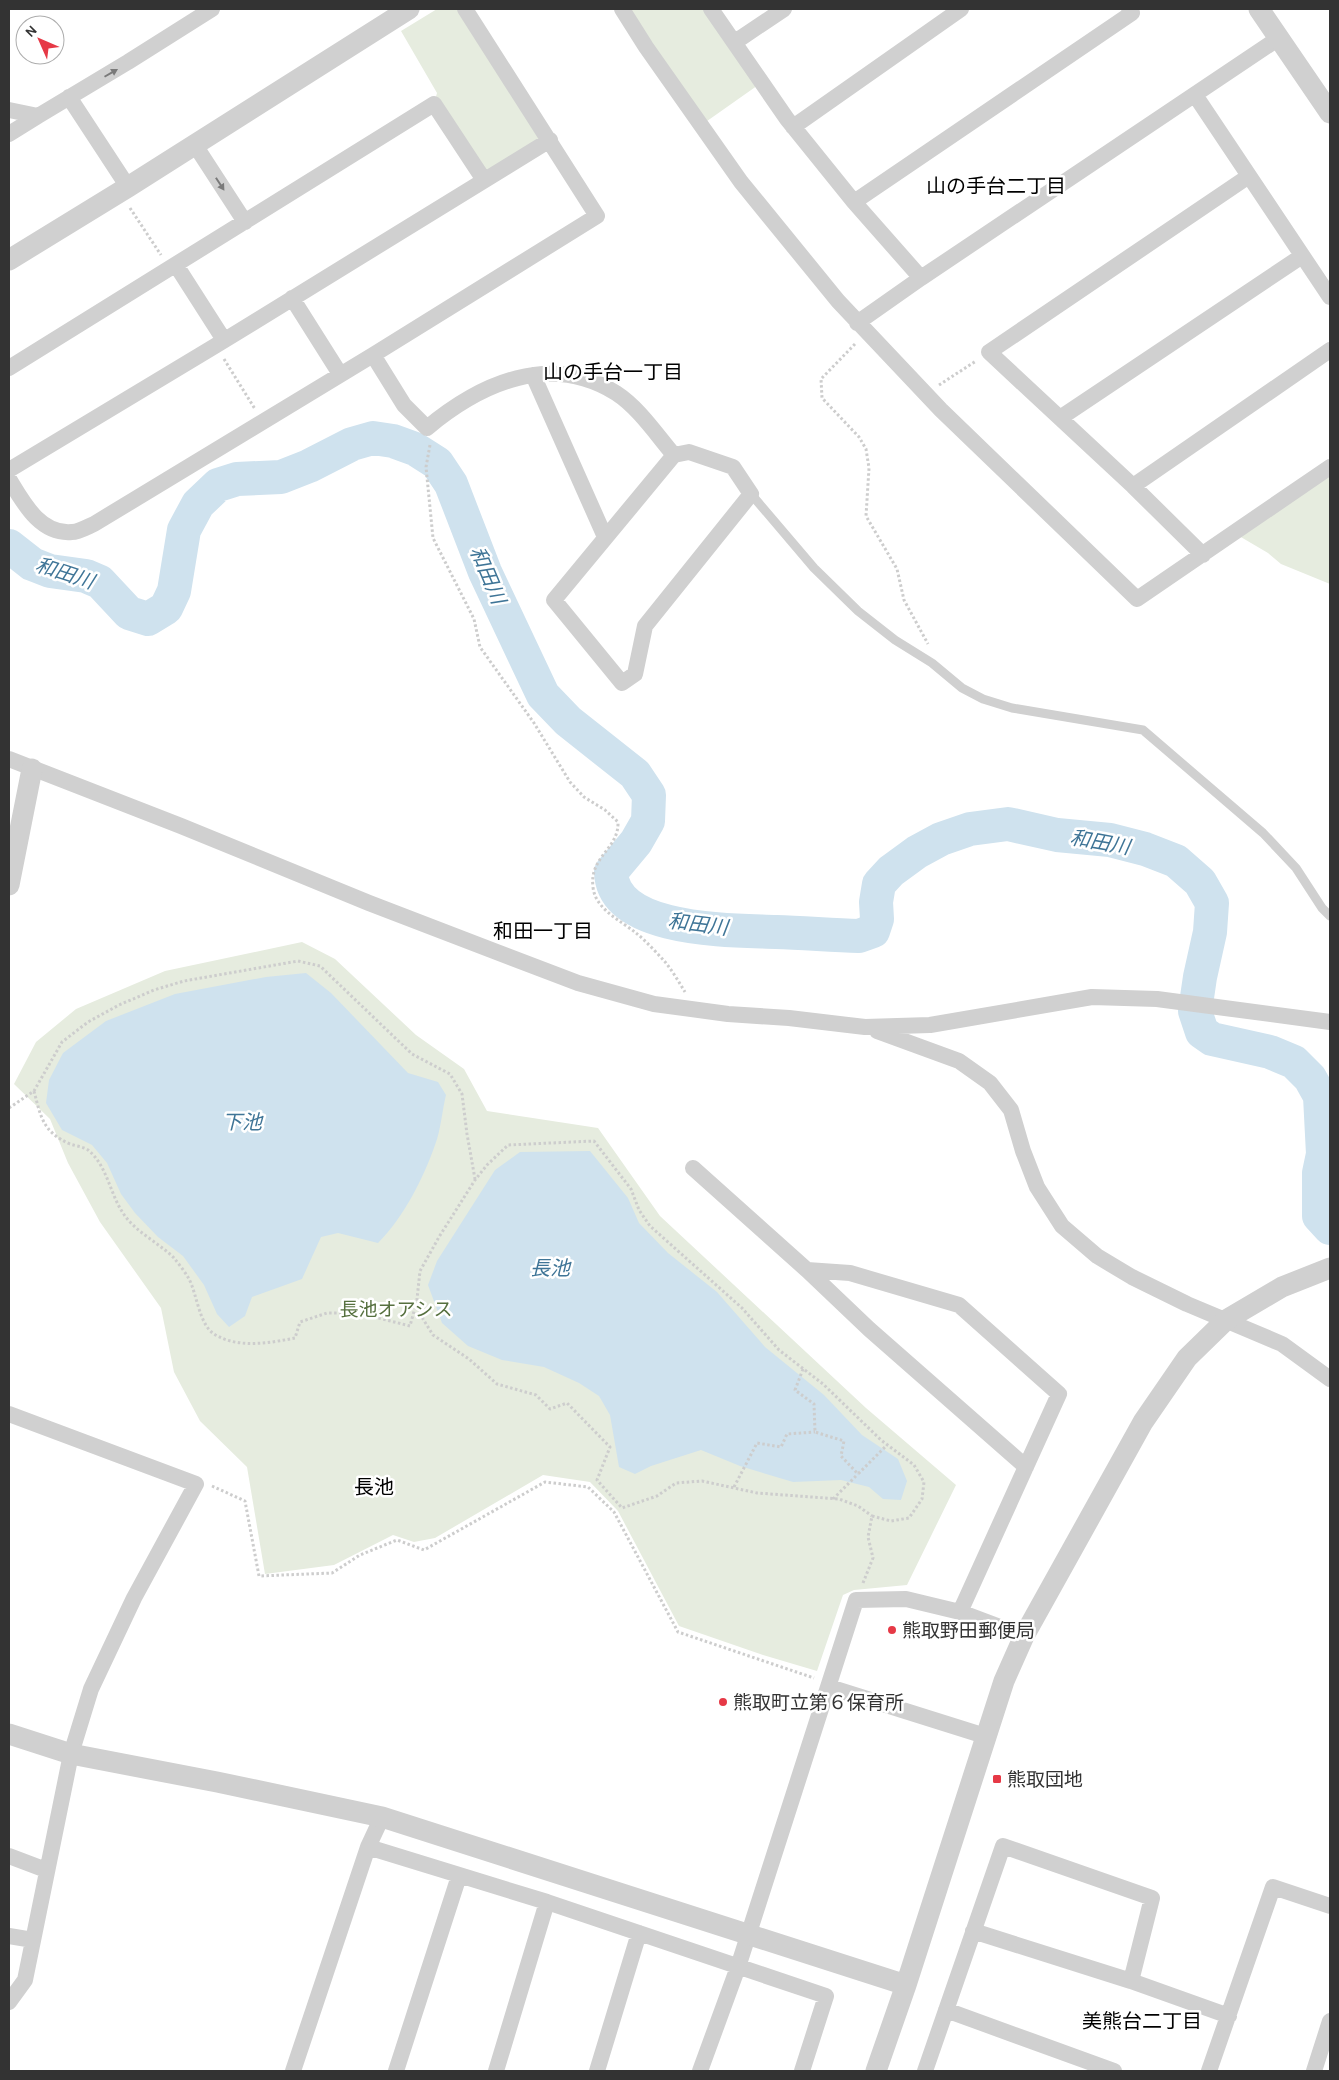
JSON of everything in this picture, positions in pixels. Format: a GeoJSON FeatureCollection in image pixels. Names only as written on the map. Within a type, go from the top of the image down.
{"type":"FeatureCollection","features":[{"type":"Feature","properties":{"kind":"street"},"geometry":{"type":"LineString","coordinates":[[9,134],[212,9]]}},
{"type":"Feature","properties":{"kind":"street"},"geometry":{"type":"LineString","coordinates":[[9,260],[124,190],[409,9]]}},
{"type":"Feature","properties":{"kind":"street"},"geometry":{"type":"LineString","coordinates":[[9,479],[34,516],[53,530],[72,532],[94,524],[373,355],[597,216],[465,9]]}},
{"type":"Feature","properties":{"kind":"street"},"geometry":{"type":"LineString","coordinates":[[622,9],[651,55],[741,182],[862,328],[1048,514],[1137,599],[1330,467]]}},
{"type":"Feature","properties":{"kind":"street"},"geometry":{"type":"LineString","coordinates":[[711,9],[793,126],[854,202],[921,278]]}},
{"type":"Feature","properties":{"kind":"street"},"geometry":{"type":"LineString","coordinates":[[735,42],[784,9]]}},
{"type":"Feature","properties":{"kind":"street"},"geometry":{"type":"LineString","coordinates":[[793,126],[961,9]]}},
{"type":"Feature","properties":{"kind":"street"},"geometry":{"type":"LineString","coordinates":[[854,202],[1132,13],[1129,9]]}},
{"type":"Feature","properties":{"kind":"street"},"geometry":{"type":"LineString","coordinates":[[1259,9],[1330,113]]}},
{"type":"Feature","properties":{"kind":"street"},"geometry":{"type":"LineString","coordinates":[[862,328],[921,278],[1279,38]]}},
{"type":"Feature","properties":{"kind":"street"},"geometry":{"type":"LineString","coordinates":[[1195,95],[1330,297]]}},
{"type":"Feature","properties":{"kind":"street"},"geometry":{"type":"LineString","coordinates":[[69,97],[124,190]]}},
{"type":"Feature","properties":{"kind":"street"},"geometry":{"type":"LineString","coordinates":[[9,368],[434,104],[484,180]]}},
{"type":"Feature","properties":{"kind":"street"},"geometry":{"type":"LineString","coordinates":[[9,110],[38,116]]}},
{"type":"Feature","properties":{"kind":"street"},"geometry":{"type":"LineString","coordinates":[[9,470],[550,140]]}},
{"type":"Feature","properties":{"kind":"street"},"geometry":{"type":"LineString","coordinates":[[195,145],[245,222]]}},
{"type":"Feature","properties":{"kind":"street"},"geometry":{"type":"LineString","coordinates":[[1202,555],[1133,486],[988,352],[1249,176]]}},
{"type":"Feature","properties":{"kind":"street"},"geometry":{"type":"LineString","coordinates":[[1060,418],[1302,256]]}},
{"type":"Feature","properties":{"kind":"street"},"geometry":{"type":"LineString","coordinates":[[173,267],[220,343]]}},
{"type":"Feature","properties":{"kind":"street"},"geometry":{"type":"LineString","coordinates":[[292,298],[340,374]]}},
{"type":"Feature","properties":{"kind":"street"},"geometry":{"type":"LineString","coordinates":[[1133,486],[1330,350]]}},
{"type":"Feature","properties":{"kind":"street"},"geometry":{"type":"LineString","coordinates":[[373,355],[404,405],[427,428],[447,411],[484,389],[532,375],[560,373],[586,380],[616,394],[640,414],[674,455]]}},
{"type":"Feature","properties":{"kind":"street"},"geometry":{"type":"LineString","coordinates":[[532,375],[605,537]]}},
{"type":"Feature","properties":{"kind":"street"},"geometry":{"type":"LineString","coordinates":[[689,452],[733,467],[751,494],[644,626],[635,674],[622,683],[554,600],[674,455],[689,452]]}},
{"type":"Feature","properties":{"kind":"street"},"geometry":{"type":"LineString","coordinates":[[9,758],[32,769],[181,826],[378,907],[578,983],[654,1004],[693,1011],[789,1018],[865,1027],[930,1025],[1092,998],[1157,999],[1330,1022]]}},
{"type":"Feature","properties":{"kind":"street"},"geometry":{"type":"LineString","coordinates":[[10,872],[32,769]]}},
{"type":"Feature","properties":{"kind":"street"},"geometry":{"type":"LineString","coordinates":[[865,1027],[959,1060],[990,1083],[1011,1110],[1022,1151],[1037,1187],[1062,1226],[1097,1256],[1132,1277],[1187,1304],[1282,1344],[1330,1378]]}},
{"type":"Feature","properties":{"kind":"street"},"geometry":{"type":"LineString","coordinates":[[693,1168],[807,1270],[869,1329],[1026,1467]]}},
{"type":"Feature","properties":{"kind":"street"},"geometry":{"type":"LineString","coordinates":[[876,2071],[906,1985],[1004,1681],[1024,1636],[1143,1422],[1188,1358],[1226,1320],[1282,1287],[1330,1268]]}},
{"type":"Feature","properties":{"kind":"street"},"geometry":{"type":"LineString","coordinates":[[807,1270],[850,1273],[959,1306],[1059,1394],[960,1612]]}},
{"type":"Feature","properties":{"kind":"street"},"geometry":{"type":"LineString","coordinates":[[9,1414],[196,1484],[134,1598],[95,1681],[71,1754],[25,1980],[9,2002]]}},
{"type":"Feature","properties":{"kind":"street"},"geometry":{"type":"LineString","coordinates":[[700,2071],[738,1967],[747,1934],[829,1687],[834,1663],[856,1600],[906,1599],[960,1612],[1024,1636]]}},
{"type":"Feature","properties":{"kind":"street"},"geometry":{"type":"LineString","coordinates":[[829,1687],[985,1736]]}},
{"type":"Feature","properties":{"kind":"street"},"geometry":{"type":"LineString","coordinates":[[9,1734],[71,1754],[217,1782],[382,1817],[906,1985]]}},
{"type":"Feature","properties":{"kind":"street"},"geometry":{"type":"LineString","coordinates":[[293,2071],[368,1847],[382,1817]]}},
{"type":"Feature","properties":{"kind":"street"},"geometry":{"type":"LineString","coordinates":[[925,2071],[1003,1846],[1152,1898],[1130,1981]]}},
{"type":"Feature","properties":{"kind":"street"},"geometry":{"type":"LineString","coordinates":[[368,1847],[547,1902],[826,1996],[802,2071]]}},
{"type":"Feature","properties":{"kind":"street"},"geometry":{"type":"LineString","coordinates":[[9,1856],[46,1870]]}},
{"type":"Feature","properties":{"kind":"street"},"geometry":{"type":"LineString","coordinates":[[396,2071],[459,1876]]}},
{"type":"Feature","properties":{"kind":"street"},"geometry":{"type":"LineString","coordinates":[[1209,2071],[1273,1887],[1330,1906]]}},
{"type":"Feature","properties":{"kind":"street"},"geometry":{"type":"LineString","coordinates":[[496,2071],[547,1902]]}},
{"type":"Feature","properties":{"kind":"street"},"geometry":{"type":"LineString","coordinates":[[973,1931],[1130,1981],[1228,2016]]}},
{"type":"Feature","properties":{"kind":"street"},"geometry":{"type":"LineString","coordinates":[[597,2071],[639,1934]]}},
{"type":"Feature","properties":{"kind":"street"},"geometry":{"type":"LineString","coordinates":[[9,1936],[33,1940]]}},
{"type":"Feature","properties":{"kind":"street"},"geometry":{"type":"LineString","coordinates":[[946,2010],[1114,2071]]}},
{"type":"Feature","properties":{"kind":"street"},"geometry":{"type":"LineString","coordinates":[[1314,2071],[1326,2049],[1330,2021]]}},
{"type":"Feature","properties":{"kind":"lane"},"geometry":{"type":"LineString","coordinates":[[751,494],[814,568],[858,610],[895,640],[932,663],[962,688],[983,699],[1012,708],[1143,730],[1264,833],[1296,868],[1322,908],[1330,916]]}},
{"type":"Feature","properties":{"kind":"path"},"geometry":{"type":"LineString","coordinates":[[124,190],[173,267]]}},
{"type":"Feature","properties":{"kind":"path"},"geometry":{"type":"LineString","coordinates":[[862,328],[821,378],[822,398],[859,437],[866,449],[869,468],[866,516],[897,569],[904,600],[928,645],[932,663]]}},
{"type":"Feature","properties":{"kind":"path"},"geometry":{"type":"LineString","coordinates":[[220,343],[263,420]]}},
{"type":"Feature","properties":{"kind":"path"},"geometry":{"type":"LineString","coordinates":[[926,393],[988,352]]}},
{"type":"Feature","properties":{"kind":"path"},"geometry":{"type":"LineString","coordinates":[[430,448],[426,467],[433,538],[474,619],[480,647],[534,723],[570,782],[584,797],[605,810],[618,822],[618,832],[595,866],[592,887],[598,902],[617,920],[636,933],[666,964],[685,991],[693,1011]]}},
{"type":"Feature","properties":{"kind":"path"},"geometry":{"type":"LineString","coordinates":[[9,1108],[34,1091],[62,1042],[88,1022],[119,1005],[154,990],[184,981],[298,961],[320,966],[412,1054],[450,1074],[462,1094],[476,1180]]}},
{"type":"Feature","properties":{"kind":"path"},"geometry":{"type":"LineString","coordinates":[[34,1091],[40,1116],[48,1131],[88,1150],[103,1170],[122,1213],[137,1228],[174,1258],[189,1280],[200,1313],[212,1332],[228,1341],[266,1344],[295,1338],[300,1322],[327,1313],[359,1313],[410,1326],[417,1299],[420,1271],[439,1237],[487,1165],[508,1145],[594,1141],[631,1189],[640,1210],[650,1226],[742,1308],[779,1350],[823,1384],[887,1445],[914,1465],[924,1482],[922,1499],[909,1518],[891,1521],[872,1516],[858,1506],[833,1499],[757,1493],[702,1481],[676,1483],[657,1496],[622,1508],[597,1480],[610,1447],[567,1403],[550,1409],[536,1395],[497,1384],[469,1360],[433,1335],[423,1319],[417,1299]]}},
{"type":"Feature","properties":{"kind":"path"},"geometry":{"type":"LineString","coordinates":[[804,1369],[795,1390],[814,1404],[816,1432]]}},
{"type":"Feature","properties":{"kind":"path"},"geometry":{"type":"LineString","coordinates":[[734,1487],[757,1443],[781,1447],[788,1434],[816,1432],[844,1441],[842,1456],[858,1474]]}},
{"type":"Feature","properties":{"kind":"path"},"geometry":{"type":"LineString","coordinates":[[833,1499],[887,1445]]}},
{"type":"Feature","properties":{"kind":"path"},"geometry":{"type":"LineString","coordinates":[[196,1484],[202,1482],[245,1501],[259,1576],[332,1573],[360,1555],[397,1540],[424,1550],[545,1482],[588,1487],[614,1512],[678,1632],[815,1678],[829,1687]]}},
{"type":"Feature","properties":{"kind":"path"},"geometry":{"type":"LineString","coordinates":[[856,1600],[873,1558],[868,1537],[872,1516]]}},
{"type":"Feature","properties":{"kind":"green space"},"geometry":{"type":"Polygon","coordinates":[[[437,9],[465,9],[550,140],[484,180],[434,104],[437,93],[401,31],[437,9]]]}},
{"type":"Feature","properties":{"kind":"green space"},"geometry":{"type":"Polygon","coordinates":[[[622,9],[711,9],[761,83],[700,126],[622,9]]]}},
{"type":"Feature","properties":{"kind":"green space"},"geometry":{"type":"Polygon","coordinates":[[[1330,467],[1330,584],[1281,564],[1268,553],[1234,533],[1330,467]]]}},
{"type":"Feature","properties":{"kind":"green space","name":"長池オアシス"},"geometry":{"type":"Polygon","coordinates":[[[302,942],[335,959],[416,1035],[464,1069],[487,1111],[598,1128],[660,1216],[866,1408],[956,1485],[907,1585],[854,1590],[843,1595],[817,1671],[763,1655],[679,1626],[618,1511],[590,1482],[543,1475],[435,1538],[414,1542],[393,1535],[334,1565],[265,1574],[247,1467],[200,1421],[174,1372],[161,1308],[100,1222],[68,1163],[50,1119],[14,1084],[36,1042],[76,1009],[165,971],[302,942]]]}},
{"type":"Feature","properties":{"kind":"water","name":"下池"},"geometry":{"type":"Polygon","coordinates":[[[306,973],[331,993],[408,1073],[438,1082],[446,1095],[440,1126],[437,1139],[419,1184],[396,1222],[378,1243],[338,1233],[321,1237],[302,1279],[252,1297],[245,1316],[229,1327],[217,1314],[204,1285],[183,1256],[158,1237],[135,1213],[121,1194],[107,1163],[92,1145],[62,1130],[46,1103],[49,1080],[63,1053],[106,1021],[175,994],[266,977],[306,973]]]}},
{"type":"Feature","properties":{"kind":"water","name":"長池"},"geometry":{"type":"Polygon","coordinates":[[[590,1151],[628,1198],[639,1223],[668,1253],[717,1292],[765,1347],[824,1395],[862,1435],[898,1459],[907,1481],[901,1500],[883,1499],[869,1487],[841,1480],[793,1482],[740,1466],[701,1450],[651,1466],[635,1474],[619,1467],[610,1415],[599,1396],[579,1383],[544,1367],[502,1360],[468,1346],[442,1323],[428,1285],[437,1261],[495,1170],[520,1152],[590,1151]]]}},
{"type":"Feature","properties":{"kind":"waterway","name":"和田川"},"geometry":{"type":"LineString","coordinates":[[9,546],[32,564],[50,571],[86,576],[100,582],[129,613],[148,619],[166,608],[174,591],[184,530],[198,504],[218,485],[237,479],[281,477],[309,466],[352,444],[373,438],[393,441],[415,449],[437,463],[451,484],[485,572],[543,695],[568,721],[635,774],[649,795],[648,821],[636,842],[611,872],[617,892],[632,907],[653,917],[678,924],[706,928],[859,936],[873,931],[877,919],[876,902],[879,884],[891,871],[917,852],[941,839],[970,829],[1008,824],[1057,835],[1110,840],[1145,849],[1176,861],[1200,882],[1212,903],[1210,932],[1195,1011],[1202,1032],[1212,1039],[1270,1052],[1294,1062],[1310,1078],[1320,1096],[1323,1154],[1319,1173],[1319,1216],[1330,1228]]}},
{"type":"Feature","properties":{"kind":"place","name":"熊取野田郵便局"},"geometry":{"type":"Point","coordinates":[892,1630]}},
{"type":"Feature","properties":{"kind":"place","name":"熊取町立第６保育所"},"geometry":{"type":"Point","coordinates":[723,1702]}},
{"type":"Feature","properties":{"kind":"place","name":"熊取団地"},"geometry":{"type":"Point","coordinates":[997,1779]}},
{"type":"Feature","properties":{"kind":"district","name":"山の手台二丁目"},"geometry":{"type":"Point","coordinates":[996,186]}},
{"type":"Feature","properties":{"kind":"district","name":"山の手台一丁目"},"geometry":{"type":"Point","coordinates":[613,372]}},
{"type":"Feature","properties":{"kind":"district","name":"和田一丁目"},"geometry":{"type":"Point","coordinates":[543,931]}},
{"type":"Feature","properties":{"kind":"district","name":"長池"},"geometry":{"type":"Point","coordinates":[374,1487]}},
{"type":"Feature","properties":{"kind":"district","name":"美熊台二丁目"},"geometry":{"type":"Point","coordinates":[1142,2021]}}]}
